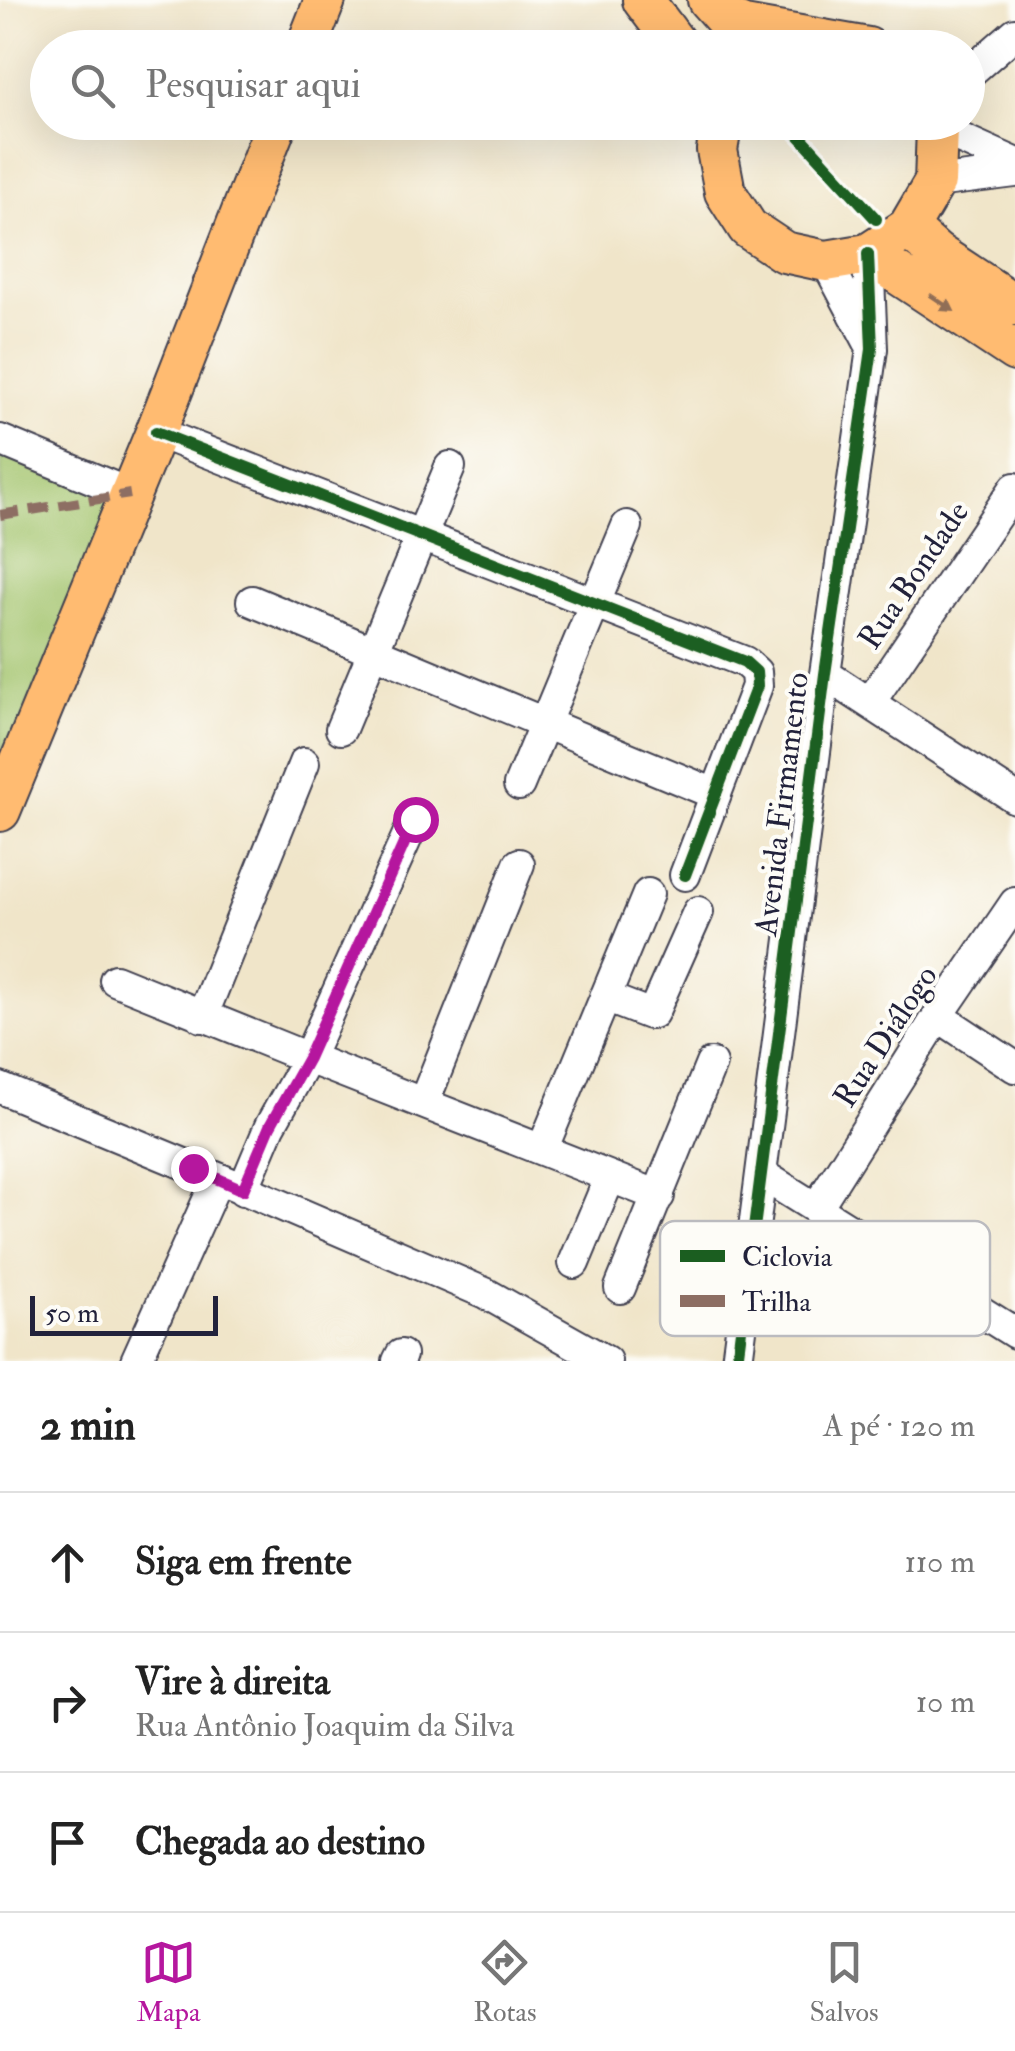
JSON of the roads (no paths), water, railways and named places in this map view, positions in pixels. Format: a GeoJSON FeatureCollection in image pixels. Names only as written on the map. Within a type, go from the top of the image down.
{"type":"FeatureCollection","features":[{"type":"Feature","properties":{"kind":"main road"},"geometry":{"type":"LineString","coordinates":[[313,30],[325,0]]}},
{"type":"Feature","properties":{"kind":"main road"},"geometry":{"type":"LineString","coordinates":[[642,0],[665,30]]}},
{"type":"Feature","properties":{"kind":"main road"},"geometry":{"type":"LineString","coordinates":[[708,0],[724,18],[758,30]]}},
{"type":"Feature","properties":{"kind":"main road"},"geometry":{"type":"LineString","coordinates":[[0,811],[156,432],[270,140]]}},
{"type":"Feature","properties":{"kind":"main road"},"geometry":{"type":"LineString","coordinates":[[717,140],[724,192],[748,228],[784,252],[826,261],[868,254],[908,228],[935,182],[936,140]]}},
{"type":"Feature","properties":{"kind":"main road"},"geometry":{"type":"LineString","coordinates":[[908,228],[936,253],[1015,305]]}},
{"type":"Feature","properties":{"kind":"main road"},"geometry":{"type":"LineString","coordinates":[[868,254],[1015,351]]}},
{"type":"Feature","properties":{"kind":"street"},"geometry":{"type":"LineString","coordinates":[[985,59],[1015,33]]}},
{"type":"Feature","properties":{"kind":"street"},"geometry":{"type":"LineString","coordinates":[[967,140],[1015,163]]}},
{"type":"Feature","properties":{"kind":"street"},"geometry":{"type":"LineString","coordinates":[[935,182],[1015,172]]}},
{"type":"Feature","properties":{"kind":"street","name":"Avenida Firmamento"},"geometry":{"type":"LineString","coordinates":[[755,1221],[825,674],[872,348],[868,254]]}},
{"type":"Feature","properties":{"kind":"street"},"geometry":{"type":"LineString","coordinates":[[826,261],[872,348]]}},
{"type":"Feature","properties":{"kind":"street"},"geometry":{"type":"LineString","coordinates":[[156,432],[745,662],[756,672],[758,686],[685,874]]}},
{"type":"Feature","properties":{"kind":"street"},"geometry":{"type":"LineString","coordinates":[[0,440],[130,494]]}},
{"type":"Feature","properties":{"kind":"street"},"geometry":{"type":"LineString","coordinates":[[341,729],[450,467]]}},
{"type":"Feature","properties":{"kind":"street","name":"Rua Bondade"},"geometry":{"type":"LineString","coordinates":[[870,702],[1015,488]]}},
{"type":"Feature","properties":{"kind":"street"},"geometry":{"type":"LineString","coordinates":[[520,785],[627,526]]}},
{"type":"Feature","properties":{"kind":"street"},"geometry":{"type":"LineString","coordinates":[[252,601],[716,794]]}},
{"type":"Feature","properties":{"kind":"street"},"geometry":{"type":"LineString","coordinates":[[825,674],[1015,798]]}},
{"type":"Feature","properties":{"kind":"street"},"geometry":{"type":"LineString","coordinates":[[202,1017],[304,762]]}},
{"type":"Feature","properties":{"kind":"street"},"geometry":{"type":"LineString","coordinates":[[136,1361],[231,1184],[270,1126],[308,1058],[415,819]]}},
{"type":"Feature","properties":{"kind":"street"},"geometry":{"type":"LineString","coordinates":[[424,1102],[519,864]]}},
{"type":"Feature","properties":{"kind":"street"},"geometry":{"type":"LineString","coordinates":[[542,1150],[648,894]]}},
{"type":"Feature","properties":{"kind":"street","name":"Rua Diálogo"},"geometry":{"type":"LineString","coordinates":[[816,1209],[1015,903]]}},
{"type":"Feature","properties":{"kind":"street"},"geometry":{"type":"LineString","coordinates":[[605,997],[653,1013],[698,912]]}},
{"type":"Feature","properties":{"kind":"street"},"geometry":{"type":"LineString","coordinates":[[116,980],[659,1196]]}},
{"type":"Feature","properties":{"kind":"street"},"geometry":{"type":"LineString","coordinates":[[938,1016],[1015,1067]]}},
{"type":"Feature","properties":{"kind":"street"},"geometry":{"type":"LineString","coordinates":[[620,1288],[711,1064]]}},
{"type":"Feature","properties":{"kind":"street"},"geometry":{"type":"LineString","coordinates":[[0,1088],[484,1293],[606,1361]]}},
{"type":"Feature","properties":{"kind":"street"},"geometry":{"type":"LineString","coordinates":[[761,1174],[835,1221]]}},
{"type":"Feature","properties":{"kind":"street"},"geometry":{"type":"LineString","coordinates":[[574,1263],[610,1177]]}},
{"type":"Feature","properties":{"kind":"street"},"geometry":{"type":"LineString","coordinates":[[990,1317],[1015,1333]]}},
{"type":"Feature","properties":{"kind":"street","name":"Avenida Firmamento"},"geometry":{"type":"LineString","coordinates":[[736,1361],[739,1336]]}}]}
